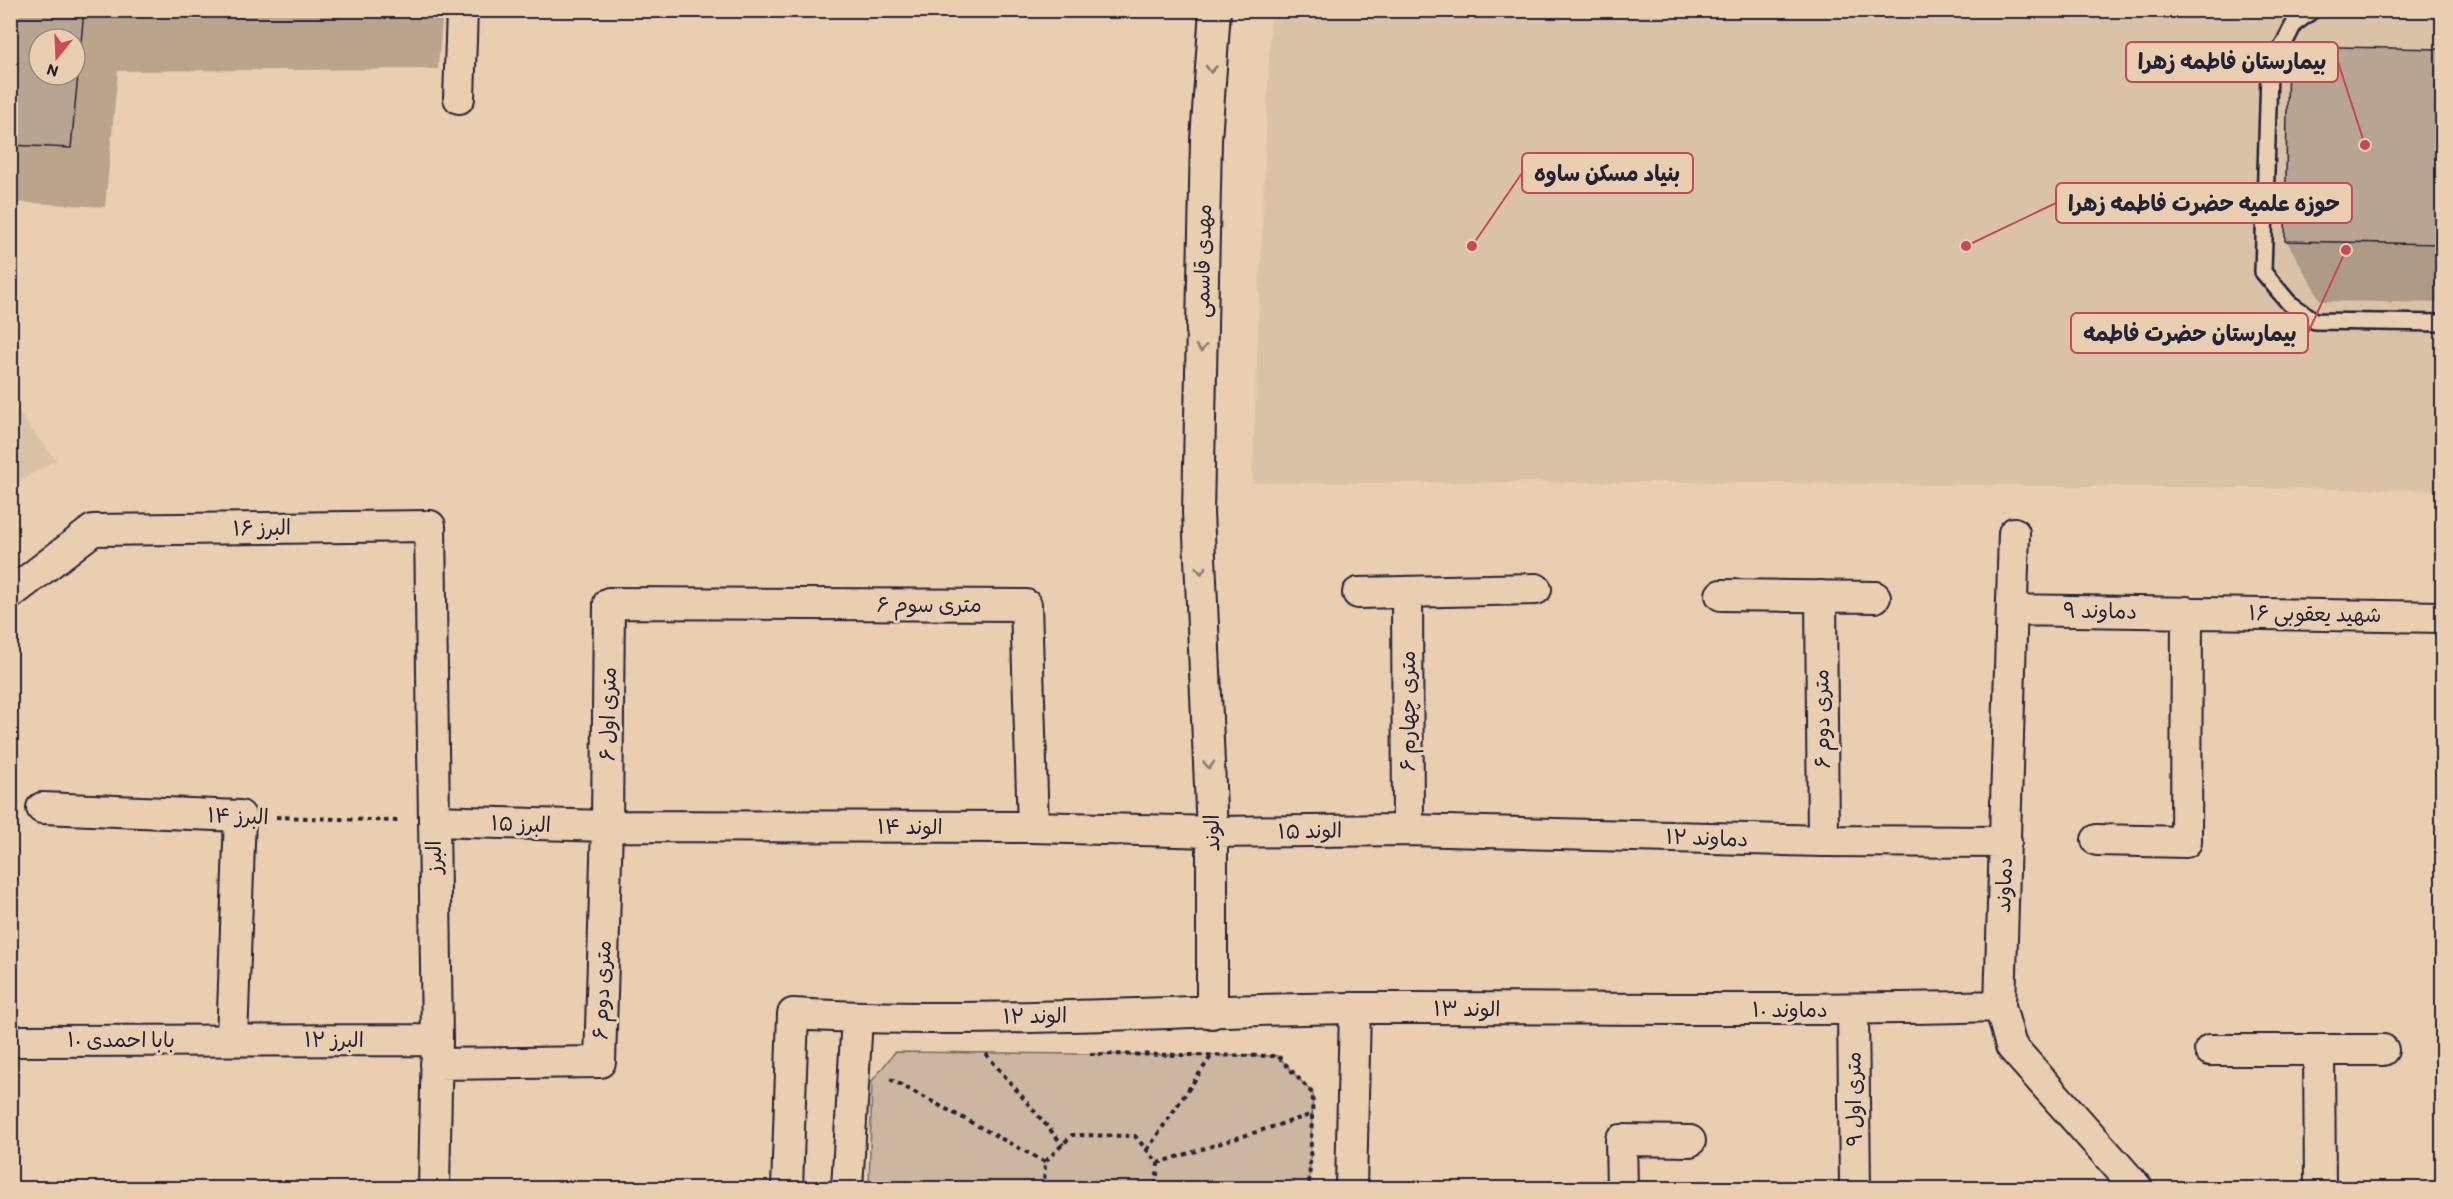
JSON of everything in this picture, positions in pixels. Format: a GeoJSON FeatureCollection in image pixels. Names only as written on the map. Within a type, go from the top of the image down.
{"type":"FeatureCollection","features":[{"type":"Feature","properties":{"kind":"street"},"geometry":{"type":"LineString","coordinates":[[459,98],[462,10]]}},
{"type":"Feature","properties":{"kind":"street","name":"مهدی قاسمی"},"geometry":{"type":"LineString","coordinates":[[1198,512],[1206,140],[1215,10]]}},
{"type":"Feature","properties":{"kind":"street","name":"الوند"},"geometry":{"type":"LineString","coordinates":[[1198,512],[1212,832],[1212,1013]]}},
{"type":"Feature","properties":{"kind":"street","name":"البرز ۱۶"},"geometry":{"type":"LineString","coordinates":[[10,594],[93,530],[430,526]]}},
{"type":"Feature","properties":{"kind":"street","name":"البرز"},"geometry":{"type":"LineString","coordinates":[[430,526],[436,1052],[434,1188]]}},
{"type":"Feature","properties":{"kind":"street","name":"دماوند"},"geometry":{"type":"LineString","coordinates":[[2014,533],[2000,1006],[2011,1046],[2137,1188]]}},
{"type":"Feature","properties":{"kind":"street"},"geometry":{"type":"LineString","coordinates":[[1359,593],[1536,589]]}},
{"type":"Feature","properties":{"kind":"street","name":"۶ متری چهارم"},"geometry":{"type":"LineString","coordinates":[[1407,593],[1408,830]]}},
{"type":"Feature","properties":{"kind":"street"},"geometry":{"type":"LineString","coordinates":[[1721,595],[1875,597]]}},
{"type":"Feature","properties":{"kind":"street","name":"۶ متری دوم"},"geometry":{"type":"LineString","coordinates":[[1821,596],[1823,842]]}},
{"type":"Feature","properties":{"kind":"street","name":"۶ متری اول"},"geometry":{"type":"LineString","coordinates":[[607,826],[609,603]]}},
{"type":"Feature","properties":{"kind":"street","name":"۶ متری سوم"},"geometry":{"type":"LineString","coordinates":[[609,603],[1026,605],[1033,827]]}},
{"type":"Feature","properties":{"kind":"street","name":"دماوند ۹"},"geometry":{"type":"LineString","coordinates":[[2012,610],[2187,612]]}},
{"type":"Feature","properties":{"kind":"street"},"geometry":{"type":"LineString","coordinates":[[2097,840],[2186,842],[2187,612]]}},
{"type":"Feature","properties":{"kind":"street","name":"شهید یعقوبی ۱۶"},"geometry":{"type":"LineString","coordinates":[[2187,612],[2442,617]]}},
{"type":"Feature","properties":{"kind":"street","name":"البرز ۱۴"},"geometry":{"type":"LineString","coordinates":[[42,808],[240,816]]}},
{"type":"Feature","properties":{"kind":"street"},"geometry":{"type":"LineString","coordinates":[[232,1040],[240,816]]}},
{"type":"Feature","properties":{"kind":"street","name":"البرز ۱۵"},"geometry":{"type":"LineString","coordinates":[[434,822],[607,826]]}},
{"type":"Feature","properties":{"kind":"street","name":"الوند ۱۴"},"geometry":{"type":"LineString","coordinates":[[607,826],[1033,827],[1212,832]]}},
{"type":"Feature","properties":{"kind":"street","name":"۶ متری دوم"},"geometry":{"type":"LineString","coordinates":[[436,1052],[600,1062],[607,826]]}},
{"type":"Feature","properties":{"kind":"street","name":"الوند ۱۵"},"geometry":{"type":"LineString","coordinates":[[1212,832],[1408,830]]}},
{"type":"Feature","properties":{"kind":"street","name":"دماوند ۱۲"},"geometry":{"type":"LineString","coordinates":[[1408,830],[1823,842],[2006,842]]}},
{"type":"Feature","properties":{"kind":"street","name":"دماوند ۱۰"},"geometry":{"type":"LineString","coordinates":[[1580,1009],[1853,1010],[2000,1006]]}},
{"type":"Feature","properties":{"kind":"street"},"geometry":{"type":"LineString","coordinates":[[1212,1013],[1355,1008],[1351,1188]]}},
{"type":"Feature","properties":{"kind":"street","name":"الوند ۱۳"},"geometry":{"type":"LineString","coordinates":[[1355,1008],[1580,1009]]}},
{"type":"Feature","properties":{"kind":"street","name":"۹ متری اول"},"geometry":{"type":"LineString","coordinates":[[1853,1010],[1855,1188]]}},
{"type":"Feature","properties":{"kind":"street","name":"الوند ۱۲"},"geometry":{"type":"LineString","coordinates":[[787,1188],[793,1014],[857,1018],[1212,1013]]}},
{"type":"Feature","properties":{"kind":"street"},"geometry":{"type":"LineString","coordinates":[[847,1188],[857,1018]]}},
{"type":"Feature","properties":{"kind":"street","name":"بابا احمدی ۱۰"},"geometry":{"type":"LineString","coordinates":[[10,1041],[232,1040]]}},
{"type":"Feature","properties":{"kind":"street","name":"البرز ۱۲"},"geometry":{"type":"LineString","coordinates":[[232,1040],[436,1052]]}},
{"type":"Feature","properties":{"kind":"street"},"geometry":{"type":"LineString","coordinates":[[2210,1050],[2383,1050]]}},
{"type":"Feature","properties":{"kind":"street"},"geometry":{"type":"LineString","coordinates":[[2319,1050],[2319,1188]]}},
{"type":"Feature","properties":{"kind":"street"},"geometry":{"type":"LineString","coordinates":[[1622,1188],[1621,1140],[1690,1141]]}},
{"type":"Feature","properties":{"kind":"lane"},"geometry":{"type":"LineString","coordinates":[[2313,10],[2294,24],[2269,73],[2263,272],[2289,303],[2315,321],[2442,322]]}},
{"type":"Feature","properties":{"kind":"path","name":"البرز ۱۴"},"geometry":{"type":"LineString","coordinates":[[240,816],[434,822]]}},
{"type":"Feature","properties":{"kind":"path"},"geometry":{"type":"LineString","coordinates":[[997,1053],[985,1053],[1063,1145]]}},
{"type":"Feature","properties":{"kind":"path"},"geometry":{"type":"LineString","coordinates":[[1081,1054],[1278,1056],[1313,1094],[1309,1188]]}},
{"type":"Feature","properties":{"kind":"path"},"geometry":{"type":"LineString","coordinates":[[1147,1150],[1212,1055]]}},
{"type":"Feature","properties":{"kind":"path"},"geometry":{"type":"LineString","coordinates":[[889,1078],[1045,1162]]}},
{"type":"Feature","properties":{"kind":"path"},"geometry":{"type":"LineString","coordinates":[[1158,1163],[1312,1114]]}},
{"type":"Feature","properties":{"kind":"path"},"geometry":{"type":"LineString","coordinates":[[1043,1188],[1045,1162],[1072,1135],[1135,1136],[1158,1163],[1156,1188]]}},
{"type":"Feature","properties":{"kind":"shaded area"},"geometry":{"type":"Polygon","coordinates":[[[1271,11],[2442,11],[2442,490],[1679,482],[1252,483],[1271,11]]]}},
{"type":"Feature","properties":{"kind":"shaded area"},"geometry":{"type":"Polygon","coordinates":[[[10,402],[56,460],[11,486],[10,486],[10,402]]]}},
{"type":"Feature","properties":{"kind":"shaded area"},"geometry":{"type":"Polygon","coordinates":[[[895,1052],[1278,1056],[1313,1094],[1309,1188],[869,1188],[872,1081],[895,1052]]]}},
{"type":"Feature","properties":{"kind":"building"},"geometry":{"type":"Polygon","coordinates":[[[10,10],[227,10],[84,11],[82,27],[27,27],[27,87],[77,87],[71,148],[10,145],[10,10]]]}},
{"type":"Feature","properties":{"kind":"building"},"geometry":{"type":"Polygon","coordinates":[[[2288,46],[2442,49],[2442,244],[2285,241],[2288,46]]]}},
{"type":"Feature","properties":{"kind":"place","name":"بیمارستان فاطمه زهرا"},"geometry":{"type":"Point","coordinates":[2365,145]}},
{"type":"Feature","properties":{"kind":"place","name":"بنیاد مسکن ساوه"},"geometry":{"type":"Point","coordinates":[1472,246]}},
{"type":"Feature","properties":{"kind":"place","name":"حوزه علمیه حضرت فاطمه زهرا"},"geometry":{"type":"Point","coordinates":[1966,246]}},
{"type":"Feature","properties":{"kind":"place","name":"بیمارستان حضرت فاطمه"},"geometry":{"type":"Point","coordinates":[2346,250]}}]}
